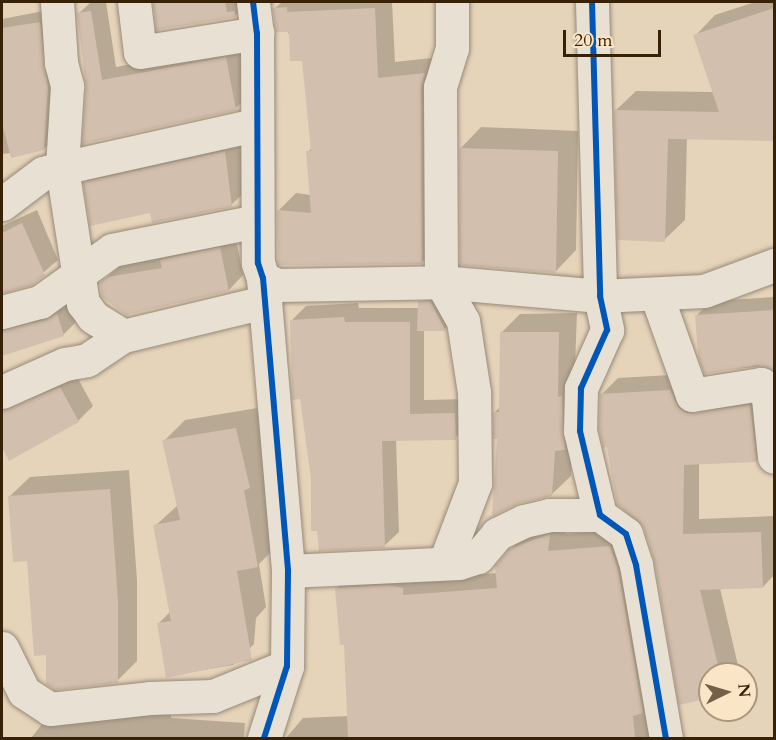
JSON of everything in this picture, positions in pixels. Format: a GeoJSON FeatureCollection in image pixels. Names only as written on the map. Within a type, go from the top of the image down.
{"type":"FeatureCollection","features":[{"type":"Feature","properties":{"kind":"street"},"geometry":{"type":"LineString","coordinates":[[57,2],[61,63],[67,86],[62,168],[80,270],[83,303],[93,318],[123,336]]}},
{"type":"Feature","properties":{"kind":"street"},"geometry":{"type":"LineString","coordinates":[[134,2],[140,52],[255,17],[258,262],[264,290],[288,571],[287,666],[264,738]]}},
{"type":"Feature","properties":{"kind":"street"},"geometry":{"type":"LineString","coordinates":[[445,562],[474,483],[474,392],[462,321],[441,282],[440,87],[452,48],[452,2]]}},
{"type":"Feature","properties":{"kind":"street"},"geometry":{"type":"LineString","coordinates":[[592,2],[600,296],[607,330],[581,388],[580,431],[600,515]]}},
{"type":"Feature","properties":{"kind":"street"},"geometry":{"type":"LineString","coordinates":[[2,204],[43,173],[255,125]]}},
{"type":"Feature","properties":{"kind":"street"},"geometry":{"type":"LineString","coordinates":[[2,312],[40,302],[80,270],[112,250],[257,220]]}},
{"type":"Feature","properties":{"kind":"street"},"geometry":{"type":"LineString","coordinates":[[2,392],[65,364],[87,360],[123,336],[277,285],[441,282],[600,296],[656,294],[704,291],[774,265]]}},
{"type":"Feature","properties":{"kind":"street"},"geometry":{"type":"LineString","coordinates":[[656,294],[692,394],[762,384],[768,398],[774,458]]}},
{"type":"Feature","properties":{"kind":"street"},"geometry":{"type":"LineString","coordinates":[[288,571],[445,562],[478,557],[497,534],[524,521],[549,515],[600,515],[627,534],[636,565],[666,738]]}},
{"type":"Feature","properties":{"kind":"street"},"geometry":{"type":"LineString","coordinates":[[2,648],[24,692],[50,709],[149,698],[213,696],[287,666]]}},
{"type":"Feature","properties":{"kind":"building"},"geometry":{"type":"Polygon","coordinates":[[[153,2],[225,2],[227,12],[235,11],[236,17],[156,30],[153,2]]]}},
{"type":"Feature","properties":{"kind":"building"},"geometry":{"type":"Polygon","coordinates":[[[287,7],[287,12],[375,8],[378,78],[425,73],[421,87],[422,264],[278,265],[277,210],[311,213],[306,151],[311,151],[302,61],[290,61],[289,32],[276,32],[273,8],[287,7]]]}},
{"type":"Feature","properties":{"kind":"building"},"geometry":{"type":"Polygon","coordinates":[[[774,8],[774,141],[668,139],[665,242],[617,240],[614,110],[719,112],[693,35],[774,8]]]}},
{"type":"Feature","properties":{"kind":"building"},"geometry":{"type":"Polygon","coordinates":[[[91,11],[102,80],[226,57],[236,110],[82,144],[86,87],[77,13],[91,11]]]}},
{"type":"Feature","properties":{"kind":"building"},"geometry":{"type":"Polygon","coordinates":[[[40,22],[48,88],[44,150],[11,158],[2,123],[2,28],[40,22]]]}},
{"type":"Feature","properties":{"kind":"building"},"geometry":{"type":"Polygon","coordinates":[[[459,148],[558,151],[556,273],[460,265],[459,148]]]}},
{"type":"Feature","properties":{"kind":"building"},"geometry":{"type":"Polygon","coordinates":[[[225,151],[232,207],[152,223],[150,213],[90,226],[83,182],[225,151]]]}},
{"type":"Feature","properties":{"kind":"building"},"geometry":{"type":"Polygon","coordinates":[[[22,223],[45,275],[32,285],[2,293],[2,233],[22,223]]]}},
{"type":"Feature","properties":{"kind":"building"},"geometry":{"type":"Polygon","coordinates":[[[220,247],[229,291],[126,315],[102,297],[100,282],[107,277],[162,268],[160,260],[220,247]]]}},
{"type":"Feature","properties":{"kind":"building"},"geometry":{"type":"Polygon","coordinates":[[[418,301],[430,301],[446,331],[417,331],[418,301]]]}},
{"type":"Feature","properties":{"kind":"building"},"geometry":{"type":"Polygon","coordinates":[[[774,310],[774,372],[758,365],[704,374],[698,355],[695,315],[774,310]]]}},
{"type":"Feature","properties":{"kind":"building"},"geometry":{"type":"Polygon","coordinates":[[[57,313],[64,336],[2,356],[2,330],[45,320],[57,313]]]}},
{"type":"Feature","properties":{"kind":"building"},"geometry":{"type":"Polygon","coordinates":[[[344,317],[345,322],[410,322],[410,414],[455,413],[456,440],[382,441],[385,548],[319,551],[317,531],[311,531],[311,479],[300,399],[292,400],[290,320],[344,317]]]}},
{"type":"Feature","properties":{"kind":"building"},"geometry":{"type":"Polygon","coordinates":[[[500,332],[559,332],[558,397],[562,396],[565,450],[555,451],[552,496],[519,503],[492,516],[497,439],[493,439],[493,412],[499,412],[500,332]]]}},
{"type":"Feature","properties":{"kind":"building"},"geometry":{"type":"Polygon","coordinates":[[[60,387],[79,422],[9,461],[2,447],[2,410],[60,387]]]}},
{"type":"Feature","properties":{"kind":"building"},"geometry":{"type":"Polygon","coordinates":[[[670,390],[679,408],[687,413],[750,405],[757,462],[684,465],[683,534],[761,532],[763,588],[700,590],[717,662],[698,662],[698,701],[679,705],[654,559],[644,528],[617,504],[607,447],[603,448],[599,429],[600,394],[670,390]]]}},
{"type":"Feature","properties":{"kind":"building"},"geometry":{"type":"Polygon","coordinates":[[[236,428],[250,488],[244,490],[258,567],[237,571],[252,660],[166,678],[157,623],[171,621],[153,525],[180,520],[162,440],[236,428]]]}},
{"type":"Feature","properties":{"kind":"building"},"geometry":{"type":"Polygon","coordinates":[[[110,489],[118,601],[118,683],[55,690],[46,684],[46,655],[34,656],[27,561],[13,562],[8,496],[110,489]]]}},
{"type":"Feature","properties":{"kind":"building"},"geometry":{"type":"Polygon","coordinates":[[[550,534],[548,551],[610,546],[618,570],[643,713],[633,716],[635,738],[348,738],[344,645],[340,645],[335,588],[388,585],[403,588],[403,595],[497,588],[495,566],[509,549],[550,534]]]}},
{"type":"Feature","properties":{"kind":"cycle path"},"geometry":{"type":"LineString","coordinates":[[253,2],[257,33],[258,263],[263,278],[288,571],[287,666],[264,738]]}},
{"type":"Feature","properties":{"kind":"cycle path"},"geometry":{"type":"LineString","coordinates":[[592,2],[600,296],[607,330],[581,388],[580,431],[600,515],[626,534],[636,565],[666,738]]}}]}
